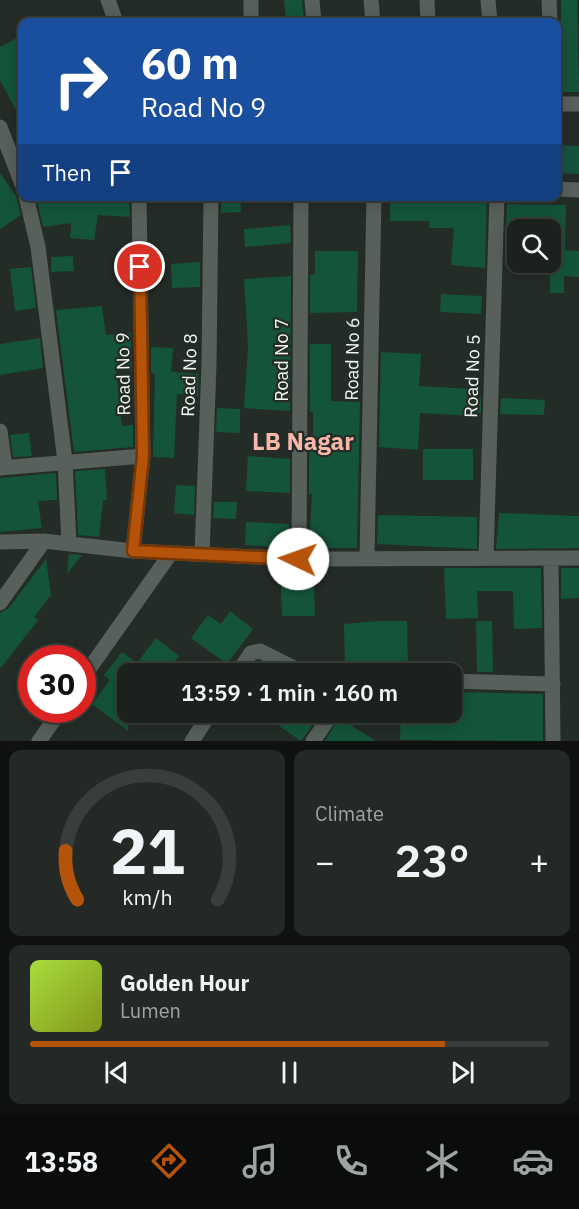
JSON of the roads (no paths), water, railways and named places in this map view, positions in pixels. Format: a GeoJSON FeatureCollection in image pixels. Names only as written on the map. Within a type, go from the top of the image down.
{"type":"FeatureCollection","features":[{"type":"Feature","properties":{"kind":"street"},"geometry":{"type":"LineString","coordinates":[[108,0],[115,18]]}},
{"type":"Feature","properties":{"kind":"street"},"geometry":{"type":"LineString","coordinates":[[251,0],[251,18]]}},
{"type":"Feature","properties":{"kind":"street"},"geometry":{"type":"LineString","coordinates":[[312,0],[314,18]]}},
{"type":"Feature","properties":{"kind":"street"},"geometry":{"type":"LineString","coordinates":[[371,0],[373,18]]}},
{"type":"Feature","properties":{"kind":"street"},"geometry":{"type":"LineString","coordinates":[[427,0],[428,18]]}},
{"type":"Feature","properties":{"kind":"street"},"geometry":{"type":"LineString","coordinates":[[488,0],[490,18]]}},
{"type":"Feature","properties":{"kind":"street"},"geometry":{"type":"LineString","coordinates":[[549,0],[550,18]]}},
{"type":"Feature","properties":{"kind":"street"},"geometry":{"type":"LineString","coordinates":[[561,104],[579,104]]}},
{"type":"Feature","properties":{"kind":"street"},"geometry":{"type":"LineString","coordinates":[[0,127],[18,169]]}},
{"type":"Feature","properties":{"kind":"street"},"geometry":{"type":"LineString","coordinates":[[561,189],[579,190]]}},
{"type":"Feature","properties":{"kind":"street"},"geometry":{"type":"LineString","coordinates":[[27,201],[38,247],[65,461],[69,543]]}},
{"type":"Feature","properties":{"kind":"street","name":"Road No 9"},"geometry":{"type":"LineString","coordinates":[[133,551],[143,456],[139,201]]}},
{"type":"Feature","properties":{"kind":"street","name":"Road No 8"},"geometry":{"type":"LineString","coordinates":[[202,554],[209,365],[211,201]]}},
{"type":"Feature","properties":{"kind":"street","name":"Road No 7"},"geometry":{"type":"LineString","coordinates":[[298,559],[301,201]]}},
{"type":"Feature","properties":{"kind":"street","name":"Road No 6"},"geometry":{"type":"LineString","coordinates":[[367,558],[374,201]]}},
{"type":"Feature","properties":{"kind":"street","name":"Road No 5"},"geometry":{"type":"LineString","coordinates":[[486,557],[497,201]]}},
{"type":"Feature","properties":{"kind":"street"},"geometry":{"type":"LineString","coordinates":[[0,431],[3,467],[143,456]]}},
{"type":"Feature","properties":{"kind":"street"},"geometry":{"type":"LineString","coordinates":[[0,603],[44,541]]}},
{"type":"Feature","properties":{"kind":"street"},"geometry":{"type":"LineString","coordinates":[[0,542],[44,541],[133,551],[298,559],[579,558]]}},
{"type":"Feature","properties":{"kind":"street"},"geometry":{"type":"LineString","coordinates":[[96,659],[171,553]]}},
{"type":"Feature","properties":{"kind":"street"},"geometry":{"type":"LineString","coordinates":[[551,559],[553,741]]}},
{"type":"Feature","properties":{"kind":"street"},"geometry":{"type":"LineString","coordinates":[[244,663],[251,653],[260,651],[284,663]]}},
{"type":"Feature","properties":{"kind":"street"},"geometry":{"type":"LineString","coordinates":[[462,681],[553,684]]}},
{"type":"Feature","properties":{"kind":"street"},"geometry":{"type":"LineString","coordinates":[[39,741],[52,723]]}},
{"type":"Feature","properties":{"kind":"street"},"geometry":{"type":"LineString","coordinates":[[192,741],[204,723]]}},
{"type":"Feature","properties":{"kind":"street"},"geometry":{"type":"LineString","coordinates":[[313,741],[325,723]]}},
{"type":"Feature","properties":{"kind":"district","name":"LB Nagar"},"geometry":{"type":"Point","coordinates":[303,441]}}]}
